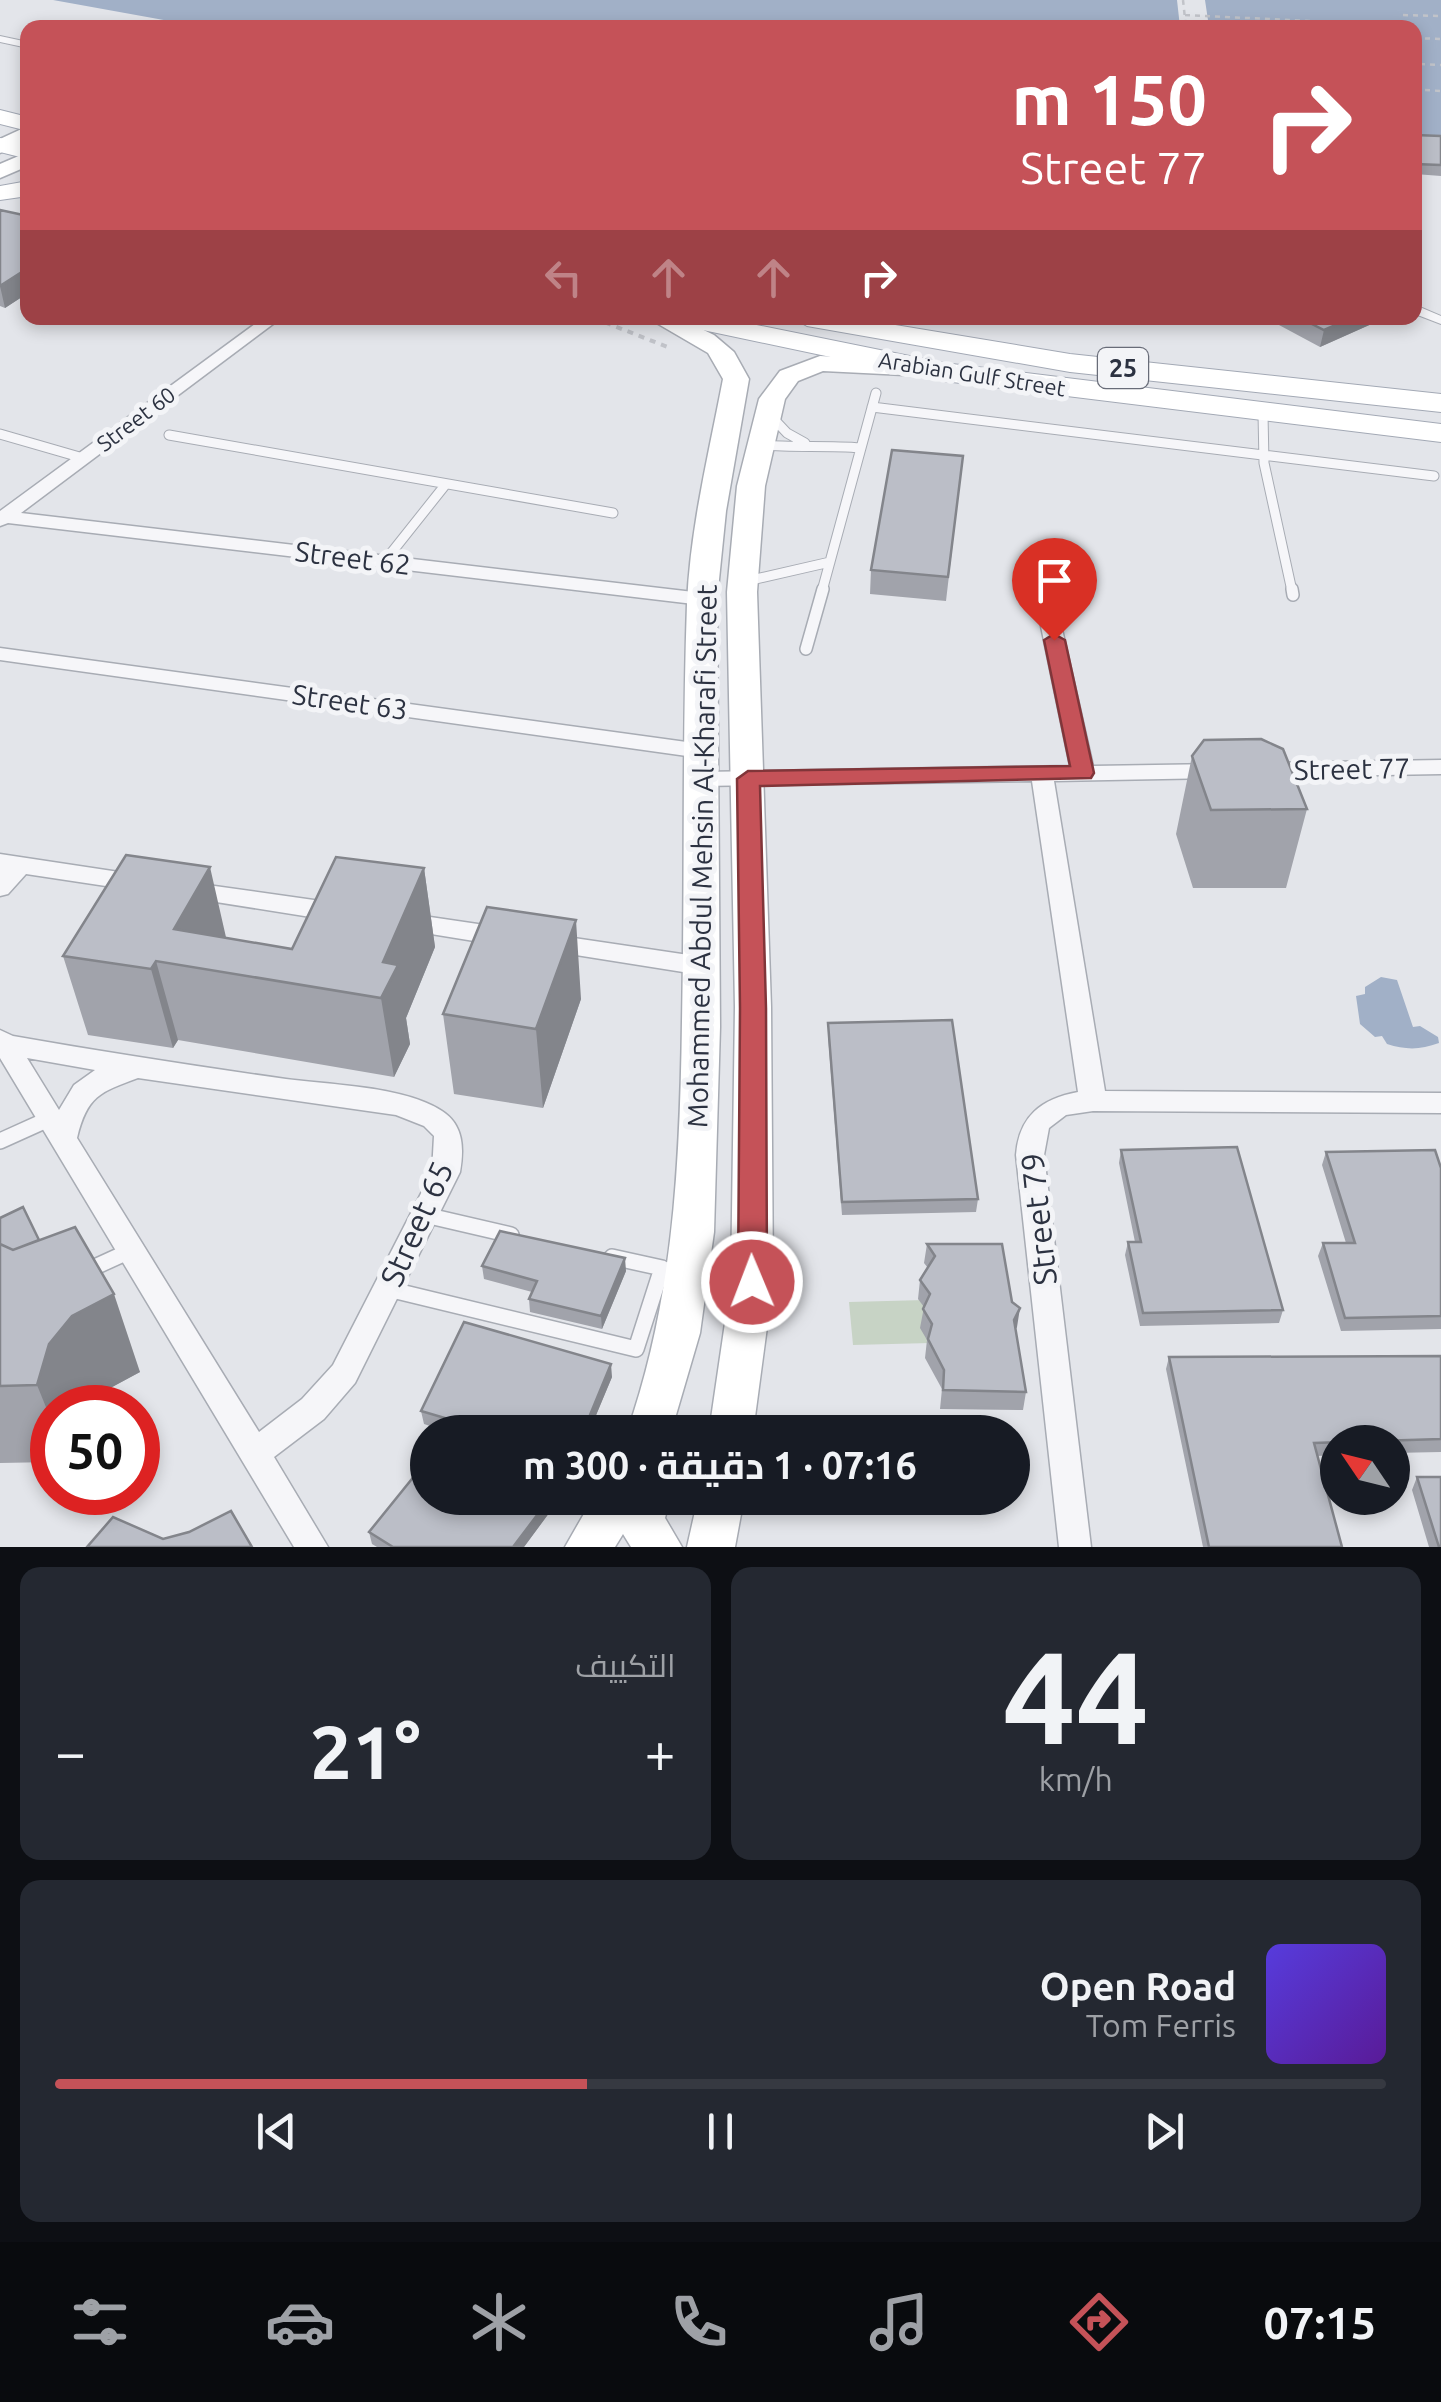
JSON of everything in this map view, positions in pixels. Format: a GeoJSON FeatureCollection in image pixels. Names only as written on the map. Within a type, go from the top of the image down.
{"type":"FeatureCollection","features":[{"type":"Feature","properties":{"kind":"main road","name":"Mohammed Abdul Mehsin Al-Kharafi Street"},"geometry":{"type":"LineString","coordinates":[[656,1415],[681,1327],[698,1215],[702,599],[721,458],[735,389],[734,370],[716,348],[673,325]]}},
{"type":"Feature","properties":{"kind":"main road","name":"Arabian Gulf Street"},"geometry":{"type":"LineString","coordinates":[[718,325],[944,372],[1441,433]]}},
{"type":"Feature","properties":{"kind":"main road","name":"Arabian Gulf Street"},"geometry":{"type":"LineString","coordinates":[[849,325],[1070,362],[1441,403]]}},
{"type":"Feature","properties":{"kind":"main road","name":"Mohammed Abdul Mehsin Al-Kharafi Street"},"geometry":{"type":"LineString","coordinates":[[732,1415],[752,1282],[753,1008],[742,582],[752,486],[763,437],[782,383],[796,371],[814,364],[853,363],[944,372]]}},
{"type":"Feature","properties":{"kind":"main road"},"geometry":{"type":"LineString","coordinates":[[1273,415],[1438,464]]}},
{"type":"Feature","properties":{"kind":"main road"},"geometry":{"type":"LineString","coordinates":[[721,458],[763,437]]}},
{"type":"Feature","properties":{"kind":"main road"},"geometry":{"type":"LineString","coordinates":[[675,1415],[684,1388],[681,1327]]}},
{"type":"Feature","properties":{"kind":"main road"},"geometry":{"type":"LineString","coordinates":[[589,1547],[609,1515]]}},
{"type":"Feature","properties":{"kind":"main road"},"geometry":{"type":"LineString","coordinates":[[643,1515],[642,1522],[658,1547]]}},
{"type":"Feature","properties":{"kind":"street","name":"Street 60"},"geometry":{"type":"LineString","coordinates":[[2,519],[263,325]]}},
{"type":"Feature","properties":{"kind":"street","name":"Street 62"},"geometry":{"type":"LineString","coordinates":[[2,519],[702,599]]}},
{"type":"Feature","properties":{"kind":"street"},"geometry":{"type":"LineString","coordinates":[[1047,607],[1083,773]]}},
{"type":"Feature","properties":{"kind":"street","name":"Street 63"},"geometry":{"type":"LineString","coordinates":[[0,654],[700,765]]}},
{"type":"Feature","properties":{"kind":"street","name":"Street 77"},"geometry":{"type":"LineString","coordinates":[[700,765],[748,779],[1441,768]]}},
{"type":"Feature","properties":{"kind":"street"},"geometry":{"type":"LineString","coordinates":[[1042,774],[1093,1101]]}},
{"type":"Feature","properties":{"kind":"street"},"geometry":{"type":"LineString","coordinates":[[0,888],[10,864],[702,966]]}},
{"type":"Feature","properties":{"kind":"street","name":"Street 65"},"geometry":{"type":"LineString","coordinates":[[2,1040],[152,1070],[396,1105],[429,1115],[444,1127],[451,1152],[446,1172],[354,1360],[331,1392],[256,1453]]}},
{"type":"Feature","properties":{"kind":"street","name":"Street 65"},"geometry":{"type":"LineString","coordinates":[[2,1040],[312,1547]]}},
{"type":"Feature","properties":{"kind":"street","name":"Street 65"},"geometry":{"type":"LineString","coordinates":[[58,1128],[91,1084],[114,1073],[152,1070]]}},
{"type":"Feature","properties":{"kind":"street","name":"Street 79"},"geometry":{"type":"LineString","coordinates":[[1075,1547],[1030,1145],[1036,1125],[1050,1108],[1093,1101],[1441,1103]]}},
{"type":"Feature","properties":{"kind":"lane"},"geometry":{"type":"LineString","coordinates":[[806,649],[876,393]]}},
{"type":"Feature","properties":{"kind":"lane"},"geometry":{"type":"LineString","coordinates":[[872,407],[1264,455],[1438,464]]}},
{"type":"Feature","properties":{"kind":"lane"},"geometry":{"type":"LineString","coordinates":[[1273,415],[1264,455],[1293,594]]}},
{"type":"Feature","properties":{"kind":"lane"},"geometry":{"type":"LineString","coordinates":[[763,437],[779,427],[805,443]]}},
{"type":"Feature","properties":{"kind":"lane"},"geometry":{"type":"LineString","coordinates":[[0,434],[83,458]]}},
{"type":"Feature","properties":{"kind":"lane"},"geometry":{"type":"LineString","coordinates":[[170,435],[613,513]]}},
{"type":"Feature","properties":{"kind":"lane"},"geometry":{"type":"LineString","coordinates":[[763,437],[785,447],[805,443],[861,448]]}},
{"type":"Feature","properties":{"kind":"lane"},"geometry":{"type":"LineString","coordinates":[[384,562],[446,484]]}},
{"type":"Feature","properties":{"kind":"lane"},"geometry":{"type":"LineString","coordinates":[[742,582],[830,562]]}},
{"type":"Feature","properties":{"kind":"lane"},"geometry":{"type":"LineString","coordinates":[[0,1142],[58,1128]]}},
{"type":"Feature","properties":{"kind":"lane"},"geometry":{"type":"LineString","coordinates":[[425,1216],[534,1240]]}},
{"type":"Feature","properties":{"kind":"lane"},"geometry":{"type":"LineString","coordinates":[[66,1280],[132,1250]]}},
{"type":"Feature","properties":{"kind":"lane"},"geometry":{"type":"LineString","coordinates":[[388,1289],[636,1349],[662,1268],[589,1252]]}},
{"type":"Feature","properties":{"kind":"path"},"geometry":{"type":"LineString","coordinates":[[1183,0],[1185,20]]}},
{"type":"Feature","properties":{"kind":"path"},"geometry":{"type":"LineString","coordinates":[[1185,15],[1289,20]]}},
{"type":"Feature","properties":{"kind":"path"},"geometry":{"type":"LineString","coordinates":[[1403,15],[1441,16]]}},
{"type":"Feature","properties":{"kind":"path"},"geometry":{"type":"LineString","coordinates":[[1425,90],[1441,90]]}},
{"type":"Feature","properties":{"kind":"green space"},"geometry":{"type":"Polygon","coordinates":[[[963,1299],[969,1342],[853,1345],[849,1302],[963,1299]]]}},
{"type":"Feature","properties":{"kind":"water"},"geometry":{"type":"Polygon","coordinates":[[[53,0],[1177,0],[1179,20],[164,20],[53,0]]]}},
{"type":"Feature","properties":{"kind":"water"},"geometry":{"type":"Polygon","coordinates":[[[1205,0],[1441,0],[1441,141],[1422,139],[1422,20],[1208,20],[1205,0]]]}},
{"type":"Feature","properties":{"kind":"water"},"geometry":{"type":"Polygon","coordinates":[[[1381,977],[1397,980],[1413,1027],[1420,1026],[1438,1037],[1439,1043],[1419,1048],[1394,1046],[1360,1024],[1356,996],[1365,994],[1365,987],[1381,977]]]}},
{"type":"Feature","properties":{"kind":"building"},"geometry":{"type":"Polygon","coordinates":[[[1422,135],[1441,136],[1441,165],[1422,164],[1422,135]]]}},
{"type":"Feature","properties":{"kind":"building"},"geometry":{"type":"Polygon","coordinates":[[[0,210],[20,214],[20,273],[0,286],[0,210]]]}},
{"type":"Feature","properties":{"kind":"building"},"geometry":{"type":"Polygon","coordinates":[[[892,450],[963,456],[948,577],[871,570],[892,450]]]}},
{"type":"Feature","properties":{"kind":"building"},"geometry":{"type":"Polygon","coordinates":[[[1261,739],[1283,749],[1307,809],[1211,810],[1192,756],[1204,740],[1261,739]]]}},
{"type":"Feature","properties":{"kind":"building"},"geometry":{"type":"Polygon","coordinates":[[[126,855],[210,867],[174,929],[292,949],[336,857],[424,868],[383,962],[398,965],[381,998],[156,961],[151,969],[63,956],[126,855]]]}},
{"type":"Feature","properties":{"kind":"building"},"geometry":{"type":"Polygon","coordinates":[[[487,907],[576,920],[536,1029],[443,1014],[487,907]]]}},
{"type":"Feature","properties":{"kind":"building"},"geometry":{"type":"Polygon","coordinates":[[[952,1020],[978,1199],[842,1202],[828,1023],[952,1020]]]}},
{"type":"Feature","properties":{"kind":"building"},"geometry":{"type":"Polygon","coordinates":[[[1237,1147],[1283,1310],[1143,1313],[1128,1242],[1141,1242],[1121,1150],[1237,1147]]]}},
{"type":"Feature","properties":{"kind":"building"},"geometry":{"type":"Polygon","coordinates":[[[1435,1150],[1441,1168],[1441,1316],[1345,1318],[1323,1243],[1355,1243],[1326,1152],[1435,1150]]]}},
{"type":"Feature","properties":{"kind":"building"},"geometry":{"type":"Polygon","coordinates":[[[23,1207],[39,1240],[13,1250],[0,1244],[0,1218],[23,1207]]]}},
{"type":"Feature","properties":{"kind":"building"},"geometry":{"type":"Polygon","coordinates":[[[75,1227],[114,1294],[72,1316],[49,1344],[37,1385],[0,1386],[0,1244],[13,1250],[75,1227]]]}},
{"type":"Feature","properties":{"kind":"building"},"geometry":{"type":"Polygon","coordinates":[[[500,1231],[625,1258],[601,1316],[529,1299],[537,1281],[482,1266],[500,1231]]]}},
{"type":"Feature","properties":{"kind":"building"},"geometry":{"type":"Polygon","coordinates":[[[927,1244],[1002,1244],[1012,1302],[1020,1308],[1014,1320],[1026,1392],[943,1390],[944,1370],[928,1339],[932,1324],[923,1309],[930,1294],[920,1280],[935,1256],[927,1244]]]}},
{"type":"Feature","properties":{"kind":"building"},"geometry":{"type":"Polygon","coordinates":[[[464,1322],[611,1364],[590,1415],[435,1415],[421,1411],[464,1322]]]}},
{"type":"Feature","properties":{"kind":"building"},"geometry":{"type":"Polygon","coordinates":[[[1441,1356],[1441,1439],[1410,1440],[1410,1425],[1320,1425],[1320,1443],[1314,1443],[1320,1465],[1320,1515],[1333,1515],[1342,1547],[1209,1547],[1169,1357],[1441,1356]]]}},
{"type":"Feature","properties":{"kind":"building"},"geometry":{"type":"Polygon","coordinates":[[[1417,1477],[1441,1477],[1441,1547],[1439,1547],[1417,1477]]]}},
{"type":"Feature","properties":{"kind":"building"},"geometry":{"type":"Polygon","coordinates":[[[410,1481],[410,1515],[537,1515],[513,1547],[393,1547],[369,1532],[410,1481]]]}},
{"type":"Feature","properties":{"kind":"building"},"geometry":{"type":"Polygon","coordinates":[[[231,1511],[252,1547],[87,1547],[113,1517],[163,1539],[189,1532],[231,1511]]]}},
{"type":"Feature","properties":{"kind":"route"},"geometry":{"type":"LineString","coordinates":[[752,1282],[753,1008],[748,779],[1083,773],[1054,640]]}}]}
